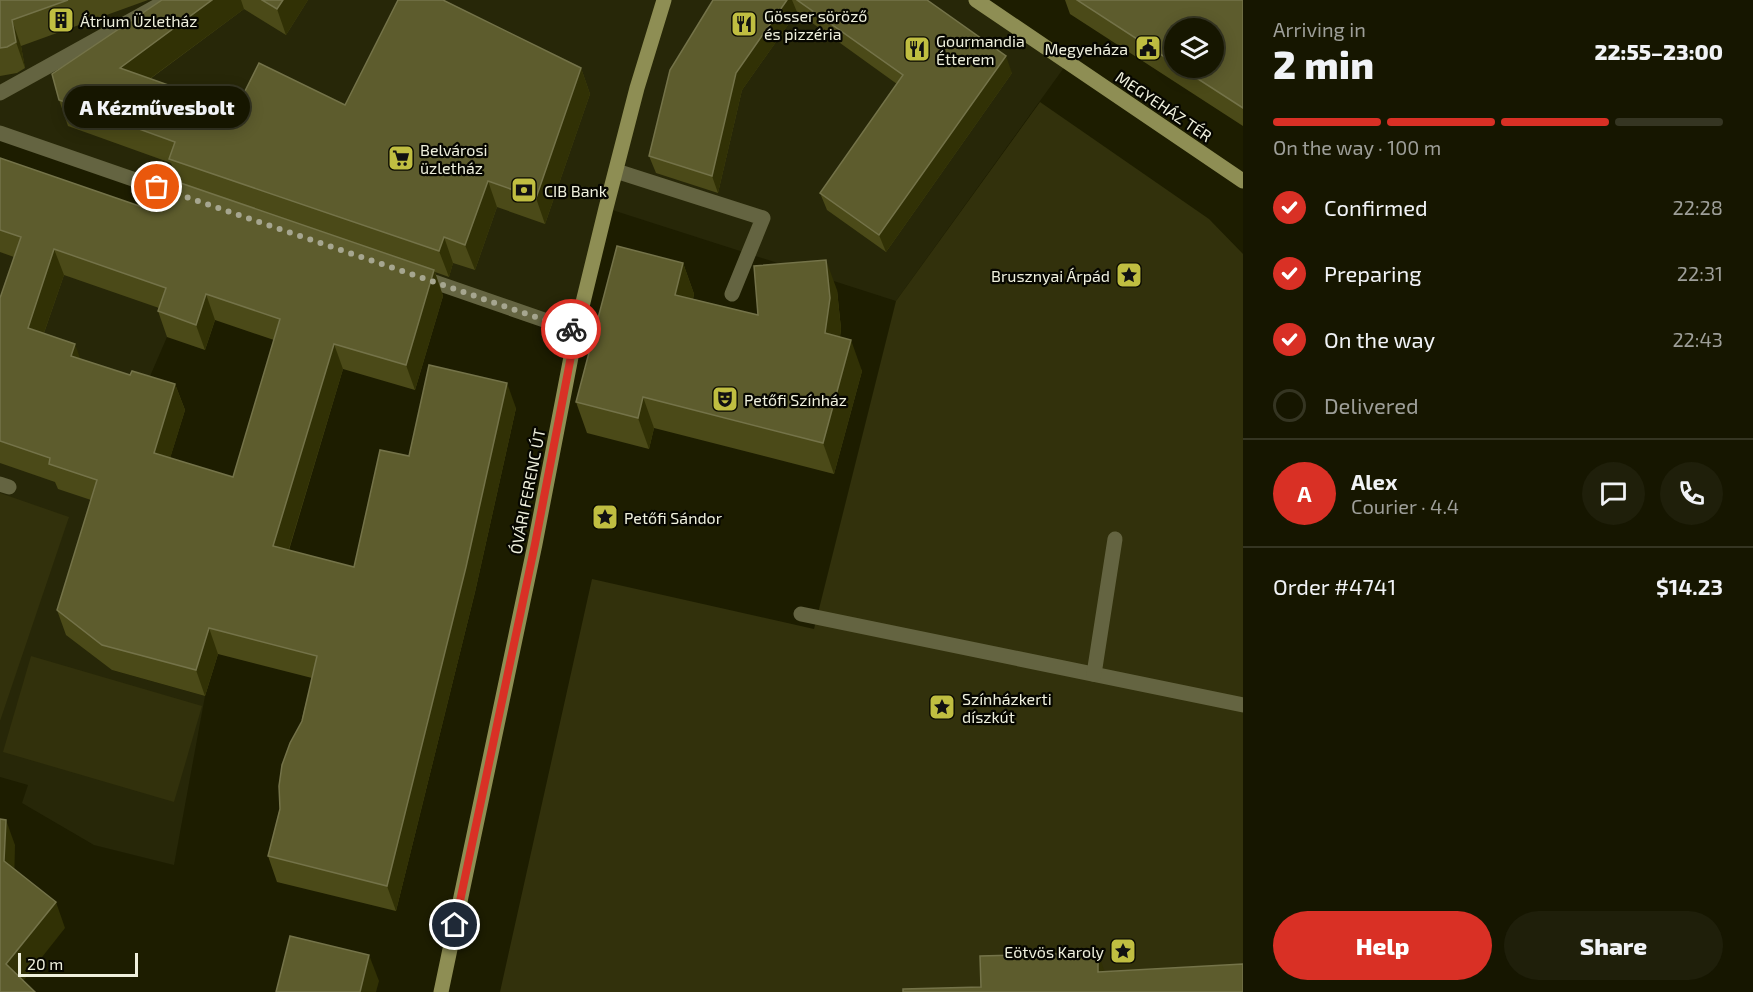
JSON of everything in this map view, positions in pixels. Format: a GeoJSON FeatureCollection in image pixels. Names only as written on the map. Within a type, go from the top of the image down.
{"type":"FeatureCollection","features":[{"type":"Feature","properties":{"kind":"main road","name":"ÓVÁRI FERENC ÚT"},"geometry":{"type":"LineString","coordinates":[[441,992],[535,544],[576,330],[638,88],[664,0]]}},
{"type":"Feature","properties":{"kind":"main road","name":"MEGYEHÁZ TÉR"},"geometry":{"type":"LineString","coordinates":[[976,0],[1243,181]]}},
{"type":"Feature","properties":{"kind":"street"},"geometry":{"type":"LineString","coordinates":[[0,93],[168,0]]}},
{"type":"Feature","properties":{"kind":"street"},"geometry":{"type":"LineString","coordinates":[[0,133],[190,199]]}},
{"type":"Feature","properties":{"kind":"street"},"geometry":{"type":"LineString","coordinates":[[616,171],[764,218],[732,294]]}},
{"type":"Feature","properties":{"kind":"street"},"geometry":{"type":"LineString","coordinates":[[404,272],[576,330]]}},
{"type":"Feature","properties":{"kind":"street"},"geometry":{"type":"LineString","coordinates":[[1094,674],[1115,539]]}},
{"type":"Feature","properties":{"kind":"street"},"geometry":{"type":"LineString","coordinates":[[801,614],[1243,705]]}},
{"type":"Feature","properties":{"kind":"shaded area"},"geometry":{"type":"Polygon","coordinates":[[[0,0],[976,0],[1068,62],[896,301],[606,208],[576,331],[0,135],[0,0]]]}},
{"type":"Feature","properties":{"kind":"shaded area"},"geometry":{"type":"Polygon","coordinates":[[[1040,102],[1209,219],[1243,254],[1243,992],[500,992],[592,579],[814,629],[896,301],[1040,102]]]}},
{"type":"Feature","properties":{"kind":"shaded area"},"geometry":{"type":"Polygon","coordinates":[[[0,181],[160,236],[167,337],[141,397],[112,670],[205,696],[174,865],[94,845],[22,803],[28,785],[0,777],[0,181]]]}},
{"type":"Feature","properties":{"kind":"shaded area"},"geometry":{"type":"Polygon","coordinates":[[[0,493],[69,517],[0,721],[0,493]]]}},
{"type":"Feature","properties":{"kind":"shaded area"},"geometry":{"type":"Polygon","coordinates":[[[31,656],[202,706],[174,802],[3,752],[31,656]]]}},
{"type":"Feature","properties":{"kind":"building"},"geometry":{"type":"Polygon","coordinates":[[[0,0],[68,0],[12,20],[16,42],[0,48],[0,0]]]}},
{"type":"Feature","properties":{"kind":"building","name":"Belvárosi üzletház"},"geometry":{"type":"Polygon","coordinates":[[[162,0],[212,0],[120,68],[236,109],[259,63],[345,105],[398,0],[443,0],[581,68],[536,198],[488,181],[465,245],[444,237],[439,251],[169,159],[175,142],[59,100],[52,74],[162,0]]]}},
{"type":"Feature","properties":{"kind":"building"},"geometry":{"type":"Polygon","coordinates":[[[262,0],[283,0],[277,9],[262,0]]]}},
{"type":"Feature","properties":{"kind":"building"},"geometry":{"type":"Polygon","coordinates":[[[713,0],[787,0],[736,73],[712,176],[649,156],[670,70],[713,0]]]}},
{"type":"Feature","properties":{"kind":"building"},"geometry":{"type":"Polygon","coordinates":[[[797,0],[927,0],[1006,56],[879,235],[820,193],[903,75],[797,0]]]}},
{"type":"Feature","properties":{"kind":"building"},"geometry":{"type":"Polygon","coordinates":[[[1077,0],[1243,0],[1243,108],[1196,78],[1224,78],[1224,18],[1164,18],[1164,57],[1077,0]]]}},
{"type":"Feature","properties":{"kind":"building"},"geometry":{"type":"Polygon","coordinates":[[[0,158],[151,210],[163,177],[434,270],[406,365],[334,344],[273,546],[354,567],[380,450],[409,456],[429,365],[507,383],[466,567],[387,886],[268,856],[280,809],[279,786],[282,765],[290,743],[302,721],[317,656],[209,628],[196,670],[102,645],[57,610],[97,480],[49,464],[50,458],[0,441],[0,298],[21,237],[0,230],[0,158]],[[54,249],[28,328],[75,344],[71,356],[130,375],[132,371],[175,384],[154,453],[233,477],[280,319],[206,294],[196,325],[158,311],[166,288],[54,249]]]}},
{"type":"Feature","properties":{"kind":"building","name":"Petőfi Színház"},"geometry":{"type":"Polygon","coordinates":[[[617,246],[683,263],[675,295],[758,315],[754,266],[826,260],[830,298],[825,333],[851,340],[823,443],[643,397],[638,418],[576,402],[617,246]]]}},
{"type":"Feature","properties":{"kind":"building"},"geometry":{"type":"Polygon","coordinates":[[[0,819],[6,820],[4,861],[56,902],[6,964],[35,992],[0,992],[0,819]]]}},
{"type":"Feature","properties":{"kind":"building"},"geometry":{"type":"Polygon","coordinates":[[[290,936],[369,955],[360,992],[276,992],[290,936]]]}},
{"type":"Feature","properties":{"kind":"building"},"geometry":{"type":"Polygon","coordinates":[[[1098,953],[1098,972],[1243,964],[1243,992],[903,992],[903,989],[981,987],[980,956],[1098,953]]]}},
{"type":"Feature","properties":{"kind":"way so far"},"geometry":{"type":"LineString","coordinates":[[157,187],[571,329]]}},
{"type":"Feature","properties":{"kind":"place","name":"Átrium Üzletház"},"geometry":{"type":"Point","coordinates":[61,20]}},
{"type":"Feature","properties":{"kind":"place","name":"Gösser söröző és pizzéria"},"geometry":{"type":"Point","coordinates":[744,24]}},
{"type":"Feature","properties":{"kind":"place","name":"Megyeháza"},"geometry":{"type":"Point","coordinates":[1148,48]}},
{"type":"Feature","properties":{"kind":"place","name":"Gourmandia Étterem"},"geometry":{"type":"Point","coordinates":[917,49]}},
{"type":"Feature","properties":{"kind":"place","name":"Belvárosi üzletház"},"geometry":{"type":"Point","coordinates":[401,158]}},
{"type":"Feature","properties":{"kind":"place","name":"A Kézművesbolt"},"geometry":{"type":"Point","coordinates":[157,187]}},
{"type":"Feature","properties":{"kind":"place","name":"CIB Bank"},"geometry":{"type":"Point","coordinates":[524,190]}},
{"type":"Feature","properties":{"kind":"place","name":"Brusznyai Árpád"},"geometry":{"type":"Point","coordinates":[1129,275]}},
{"type":"Feature","properties":{"kind":"place","name":"Petőfi Színház"},"geometry":{"type":"Point","coordinates":[725,399]}},
{"type":"Feature","properties":{"kind":"place","name":"Petőfi Sándor"},"geometry":{"type":"Point","coordinates":[605,517]}},
{"type":"Feature","properties":{"kind":"place","name":"Színházkerti díszkút"},"geometry":{"type":"Point","coordinates":[942,707]}},
{"type":"Feature","properties":{"kind":"place","name":"Eötvös Karoly"},"geometry":{"type":"Point","coordinates":[1123,951]}},
{"type":"Feature","properties":{"kind":"route"},"geometry":{"type":"LineString","coordinates":[[455,925],[552,458],[576,330],[571,329]]}}]}
